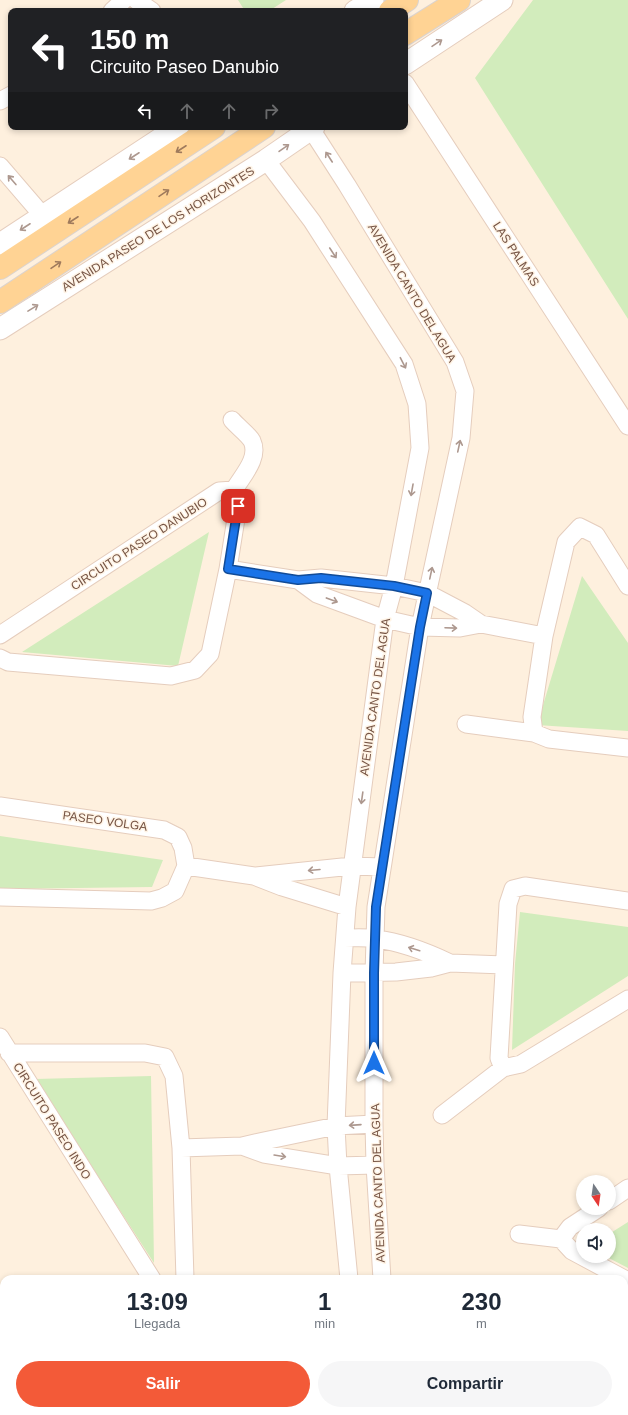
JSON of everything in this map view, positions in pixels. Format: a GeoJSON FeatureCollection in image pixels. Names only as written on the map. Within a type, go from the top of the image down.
{"type":"FeatureCollection","features":[{"type":"Feature","properties":{"kind":"main road"},"geometry":{"type":"LineString","coordinates":[[395,8],[407,0]]}},
{"type":"Feature","properties":{"kind":"main road"},"geometry":{"type":"LineString","coordinates":[[408,32],[459,0]]}},
{"type":"Feature","properties":{"kind":"main road"},"geometry":{"type":"LineString","coordinates":[[0,268],[209,130]]}},
{"type":"Feature","properties":{"kind":"main road","name":"AVENIDA PASEO DE LOS HORIZONTES"},"geometry":{"type":"LineString","coordinates":[[0,302],[259,130]]}},
{"type":"Feature","properties":{"kind":"street"},"geometry":{"type":"LineString","coordinates":[[115,8],[124,0]]}},
{"type":"Feature","properties":{"kind":"street"},"geometry":{"type":"LineString","coordinates":[[136,0],[148,8]]}},
{"type":"Feature","properties":{"kind":"street"},"geometry":{"type":"LineString","coordinates":[[408,62],[502,0]]}},
{"type":"Feature","properties":{"kind":"street","name":"LAS PALMAS"},"geometry":{"type":"LineString","coordinates":[[408,88],[628,426]]}},
{"type":"Feature","properties":{"kind":"street"},"geometry":{"type":"LineString","coordinates":[[0,244],[173,130]]}},
{"type":"Feature","properties":{"kind":"street","name":"AVENIDA PASEO DE LOS HORIZONTES"},"geometry":{"type":"LineString","coordinates":[[0,329],[266,160],[309,130]]}},
{"type":"Feature","properties":{"kind":"street","name":"AVENIDA CANTO DEL AGUA"},"geometry":{"type":"LineString","coordinates":[[313,130],[455,362],[465,391],[461,438],[420,627],[376,907],[374,973],[374,1124],[382,1275]]}},
{"type":"Feature","properties":{"kind":"street","name":"AVENIDA CANTO DEL AGUA"},"geometry":{"type":"LineString","coordinates":[[266,160],[312,220],[404,364],[417,404],[420,448],[394,586],[385,619],[347,907],[342,973],[336,1126],[338,1166],[349,1275]]}},
{"type":"Feature","properties":{"kind":"street"},"geometry":{"type":"LineString","coordinates":[[0,166],[43,216]]}},
{"type":"Feature","properties":{"kind":"street"},"geometry":{"type":"LineString","coordinates":[[0,658],[8,662],[171,676],[195,670],[210,654],[228,569],[238,506],[234,490],[251,463],[255,452],[251,440],[232,420]]}},
{"type":"Feature","properties":{"kind":"street","name":"CIRCUITO PASEO DANUBIO"},"geometry":{"type":"LineString","coordinates":[[0,635],[219,491],[234,490]]}},
{"type":"Feature","properties":{"kind":"street"},"geometry":{"type":"LineString","coordinates":[[534,733],[532,717],[544,636],[566,542],[580,527],[596,535],[628,586]]}},
{"type":"Feature","properties":{"kind":"street"},"geometry":{"type":"LineString","coordinates":[[228,569],[298,580],[321,578],[394,586],[427,593],[465,613],[481,624]]}},
{"type":"Feature","properties":{"kind":"street"},"geometry":{"type":"LineString","coordinates":[[298,580],[317,594],[385,619],[420,627],[460,628],[481,624],[544,636]]}},
{"type":"Feature","properties":{"kind":"street"},"geometry":{"type":"LineString","coordinates":[[466,724],[534,733],[549,740],[628,748]]}},
{"type":"Feature","properties":{"kind":"street","name":"PASEO VOLGA"},"geometry":{"type":"LineString","coordinates":[[0,806],[164,830],[178,837],[183,848],[186,866]]}},
{"type":"Feature","properties":{"kind":"street"},"geometry":{"type":"LineString","coordinates":[[0,897],[151,901],[162,898],[175,891],[186,866],[254,876],[282,887],[347,907]]}},
{"type":"Feature","properties":{"kind":"street"},"geometry":{"type":"LineString","coordinates":[[254,876],[352,866],[382,867]]}},
{"type":"Feature","properties":{"kind":"street"},"geometry":{"type":"LineString","coordinates":[[503,1068],[498,1058],[508,904],[513,889],[525,886],[628,901]]}},
{"type":"Feature","properties":{"kind":"street"},"geometry":{"type":"LineString","coordinates":[[345,938],[375,938],[395,942],[434,955],[450,963]]}},
{"type":"Feature","properties":{"kind":"street"},"geometry":{"type":"LineString","coordinates":[[342,973],[374,973],[432,968],[450,963],[504,965]]}},
{"type":"Feature","properties":{"kind":"street"},"geometry":{"type":"LineString","coordinates":[[442,1115],[503,1068],[521,1064],[628,999]]}},
{"type":"Feature","properties":{"kind":"street"},"geometry":{"type":"LineString","coordinates":[[0,1037],[9,1053]]}},
{"type":"Feature","properties":{"kind":"street","name":"CIRCUITO PASEO INDO"},"geometry":{"type":"LineString","coordinates":[[9,1053],[145,1053],[165,1057],[174,1076],[181,1148],[185,1275]]}},
{"type":"Feature","properties":{"kind":"street","name":"CIRCUITO PASEO INDO"},"geometry":{"type":"LineString","coordinates":[[9,1053],[149,1275]]}},
{"type":"Feature","properties":{"kind":"street"},"geometry":{"type":"LineString","coordinates":[[181,1148],[242,1146],[336,1126],[374,1124]]}},
{"type":"Feature","properties":{"kind":"street"},"geometry":{"type":"LineString","coordinates":[[242,1146],[264,1154],[338,1166],[375,1165]]}},
{"type":"Feature","properties":{"kind":"street"},"geometry":{"type":"LineString","coordinates":[[616,1196],[628,1188]]}},
{"type":"Feature","properties":{"kind":"street"},"geometry":{"type":"LineString","coordinates":[[561,1239],[570,1227],[588,1215]]}},
{"type":"Feature","properties":{"kind":"street"},"geometry":{"type":"LineString","coordinates":[[519,1234],[561,1239],[572,1251],[617,1275]]}},
{"type":"Feature","properties":{"kind":"green space"},"geometry":{"type":"Polygon","coordinates":[[[238,0],[286,0],[274,8],[243,8],[238,0]]]}},
{"type":"Feature","properties":{"kind":"green space"},"geometry":{"type":"Polygon","coordinates":[[[533,0],[628,0],[628,319],[475,78],[533,0]]]}},
{"type":"Feature","properties":{"kind":"green space"},"geometry":{"type":"Polygon","coordinates":[[[209,532],[178,666],[22,652],[209,532]]]}},
{"type":"Feature","properties":{"kind":"green space"},"geometry":{"type":"Polygon","coordinates":[[[582,576],[628,643],[628,731],[537,725],[582,576]]]}},
{"type":"Feature","properties":{"kind":"green space"},"geometry":{"type":"Polygon","coordinates":[[[0,836],[163,860],[152,887],[0,889],[0,836]]]}},
{"type":"Feature","properties":{"kind":"green space"},"geometry":{"type":"Polygon","coordinates":[[[520,912],[628,927],[628,976],[512,1050],[515,964],[520,912]]]}},
{"type":"Feature","properties":{"kind":"green space"},"geometry":{"type":"Polygon","coordinates":[[[151,1076],[154,1263],[35,1079],[151,1076]]]}},
{"type":"Feature","properties":{"kind":"green space"},"geometry":{"type":"Polygon","coordinates":[[[628,1222],[628,1268],[616,1262],[616,1230],[628,1222]]]}},
{"type":"Feature","properties":{"kind":"route"},"geometry":{"type":"LineString","coordinates":[[238,506],[228,569],[298,580],[321,578],[394,586],[427,593],[420,627],[376,907],[374,1063]]}}]}
